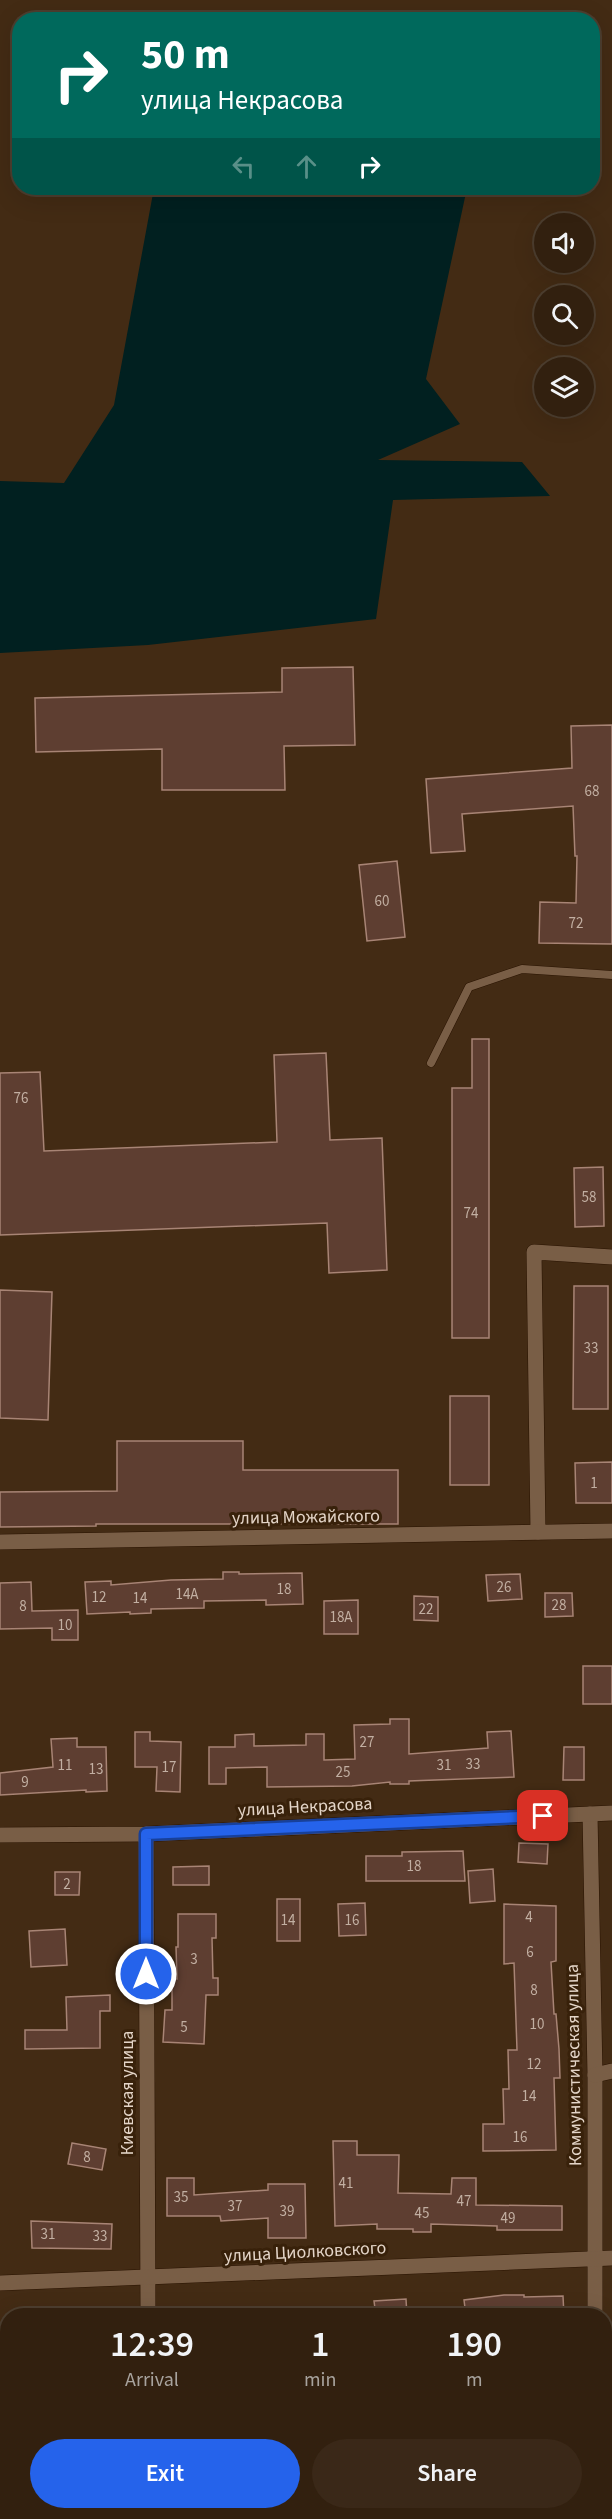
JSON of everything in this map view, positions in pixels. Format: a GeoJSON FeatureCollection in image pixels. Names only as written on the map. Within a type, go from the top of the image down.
{"type":"FeatureCollection","features":[{"type":"Feature","properties":{"kind":"street"},"geometry":{"type":"LineString","coordinates":[[538,1532],[534,1252],[612,1257]]}},
{"type":"Feature","properties":{"kind":"street","name":"улица Можайского"},"geometry":{"type":"LineString","coordinates":[[0,1542],[612,1530]]}},
{"type":"Feature","properties":{"kind":"street","name":"Коммунистическая улица"},"geometry":{"type":"LineString","coordinates":[[590,1814],[595,2075],[595,2308]]}},
{"type":"Feature","properties":{"kind":"street","name":"улица Некрасова"},"geometry":{"type":"LineString","coordinates":[[0,1835],[146,1834],[612,1814]]}},
{"type":"Feature","properties":{"kind":"street","name":"Киевская улица"},"geometry":{"type":"LineString","coordinates":[[146,1834],[148,2308]]}},
{"type":"Feature","properties":{"kind":"street"},"geometry":{"type":"LineString","coordinates":[[595,2075],[612,2071]]}},
{"type":"Feature","properties":{"kind":"street","name":"улица Циолковского"},"geometry":{"type":"LineString","coordinates":[[0,2283],[612,2258]]}},
{"type":"Feature","properties":{"kind":"lane"},"geometry":{"type":"LineString","coordinates":[[431,1063],[469,987],[522,969],[612,975]]}},
{"type":"Feature","properties":{"kind":"water"},"geometry":{"type":"Polygon","coordinates":[[[153,195],[465,195],[426,379],[460,424],[378,460],[522,462],[550,496],[393,500],[376,619],[148,645],[0,653],[0,481],[64,483],[114,405],[153,195]]]}},
{"type":"Feature","properties":{"kind":"building"},"geometry":{"type":"Polygon","coordinates":[[[353,667],[355,745],[284,746],[285,790],[162,790],[162,749],[36,752],[35,698],[282,692],[282,668],[353,667]]]}},
{"type":"Feature","properties":{"kind":"building"},"geometry":{"type":"Polygon","coordinates":[[[612,725],[612,944],[539,943],[540,902],[576,903],[577,856],[575,856],[573,806],[462,814],[465,851],[431,853],[426,779],[572,768],[571,726],[612,725]]]}},
{"type":"Feature","properties":{"kind":"building"},"geometry":{"type":"Polygon","coordinates":[[[397,861],[405,937],[367,941],[359,865],[397,861]]]}},
{"type":"Feature","properties":{"kind":"building"},"geometry":{"type":"Polygon","coordinates":[[[472,1039],[489,1039],[489,1338],[452,1338],[452,1088],[472,1088],[472,1039]]]}},
{"type":"Feature","properties":{"kind":"building"},"geometry":{"type":"Polygon","coordinates":[[[326,1053],[330,1140],[382,1138],[387,1270],[329,1273],[327,1223],[0,1235],[0,1073],[40,1072],[44,1151],[277,1142],[274,1055],[326,1053]]]}},
{"type":"Feature","properties":{"kind":"building"},"geometry":{"type":"Polygon","coordinates":[[[603,1167],[604,1226],[575,1227],[574,1168],[603,1167]]]}},
{"type":"Feature","properties":{"kind":"building"},"geometry":{"type":"Polygon","coordinates":[[[574,1286],[608,1286],[608,1409],[573,1409],[574,1286]]]}},
{"type":"Feature","properties":{"kind":"building"},"geometry":{"type":"Polygon","coordinates":[[[0,1290],[52,1292],[48,1420],[0,1418],[0,1290]]]}},
{"type":"Feature","properties":{"kind":"building"},"geometry":{"type":"Polygon","coordinates":[[[450,1396],[489,1396],[489,1485],[450,1485],[450,1396]]]}},
{"type":"Feature","properties":{"kind":"building"},"geometry":{"type":"Polygon","coordinates":[[[117,1441],[243,1441],[243,1470],[398,1470],[398,1524],[96,1524],[96,1526],[0,1527],[0,1492],[117,1491],[117,1441]]]}},
{"type":"Feature","properties":{"kind":"building"},"geometry":{"type":"Polygon","coordinates":[[[612,1462],[612,1503],[576,1503],[575,1463],[612,1462]]]}},
{"type":"Feature","properties":{"kind":"building"},"geometry":{"type":"Polygon","coordinates":[[[223,1572],[302,1573],[303,1604],[266,1605],[266,1600],[204,1601],[204,1608],[151,1609],[151,1613],[87,1614],[85,1582],[111,1581],[111,1585],[223,1579],[223,1572]]]}},
{"type":"Feature","properties":{"kind":"building"},"geometry":{"type":"Polygon","coordinates":[[[520,1574],[522,1599],[488,1601],[486,1575],[520,1574]]]}},
{"type":"Feature","properties":{"kind":"building"},"geometry":{"type":"Polygon","coordinates":[[[31,1582],[32,1611],[78,1610],[78,1640],[52,1640],[52,1628],[0,1629],[0,1583],[31,1582]]]}},
{"type":"Feature","properties":{"kind":"building"},"geometry":{"type":"Polygon","coordinates":[[[545,1593],[572,1593],[573,1616],[545,1617],[545,1593]]]}},
{"type":"Feature","properties":{"kind":"building"},"geometry":{"type":"Polygon","coordinates":[[[414,1596],[438,1597],[438,1621],[414,1620],[414,1596]]]}},
{"type":"Feature","properties":{"kind":"building"},"geometry":{"type":"Polygon","coordinates":[[[358,1600],[358,1634],[324,1634],[324,1601],[358,1600]]]}},
{"type":"Feature","properties":{"kind":"building"},"geometry":{"type":"Polygon","coordinates":[[[583,1666],[612,1666],[612,1704],[583,1704],[583,1666]]]}},
{"type":"Feature","properties":{"kind":"building"},"geometry":{"type":"Polygon","coordinates":[[[390,1719],[409,1719],[409,1754],[488,1748],[487,1732],[511,1731],[514,1777],[409,1781],[409,1784],[390,1784],[390,1782],[352,1786],[267,1787],[267,1767],[226,1768],[226,1784],[209,1784],[209,1747],[235,1747],[235,1735],[254,1734],[254,1746],[306,1745],[306,1734],[324,1734],[324,1760],[355,1759],[354,1725],[390,1724],[390,1719]]]}},
{"type":"Feature","properties":{"kind":"building"},"geometry":{"type":"Polygon","coordinates":[[[135,1732],[150,1732],[150,1741],[181,1742],[180,1792],[156,1791],[157,1767],[135,1767],[135,1732]]]}},
{"type":"Feature","properties":{"kind":"building"},"geometry":{"type":"Polygon","coordinates":[[[77,1738],[77,1747],[106,1747],[107,1791],[0,1795],[0,1773],[53,1767],[51,1739],[77,1738]]]}},
{"type":"Feature","properties":{"kind":"building"},"geometry":{"type":"Polygon","coordinates":[[[564,1747],[584,1747],[584,1780],[563,1780],[564,1747]]]}},
{"type":"Feature","properties":{"kind":"building"},"geometry":{"type":"Polygon","coordinates":[[[519,1843],[548,1844],[547,1864],[518,1862],[519,1843]]]}},
{"type":"Feature","properties":{"kind":"building"},"geometry":{"type":"Polygon","coordinates":[[[463,1851],[465,1881],[366,1881],[366,1856],[402,1856],[402,1852],[463,1851]]]}},
{"type":"Feature","properties":{"kind":"building"},"geometry":{"type":"Polygon","coordinates":[[[209,1866],[209,1885],[173,1885],[173,1867],[209,1866]]]}},
{"type":"Feature","properties":{"kind":"building"},"geometry":{"type":"Polygon","coordinates":[[[493,1869],[495,1901],[470,1903],[468,1871],[493,1869]]]}},
{"type":"Feature","properties":{"kind":"building"},"geometry":{"type":"Polygon","coordinates":[[[55,1872],[80,1872],[79,1895],[55,1895],[55,1872]]]}},
{"type":"Feature","properties":{"kind":"building"},"geometry":{"type":"Polygon","coordinates":[[[277,1899],[300,1899],[300,1941],[277,1941],[277,1899]]]}},
{"type":"Feature","properties":{"kind":"building"},"geometry":{"type":"Polygon","coordinates":[[[365,1903],[366,1935],[339,1936],[338,1904],[365,1903]]]}},
{"type":"Feature","properties":{"kind":"building"},"geometry":{"type":"Polygon","coordinates":[[[504,1904],[556,1906],[556,1961],[551,1962],[560,2078],[554,2078],[556,2150],[483,2151],[483,2124],[504,2124],[503,2089],[509,2089],[508,2050],[517,2050],[514,1963],[504,1964],[504,1904]]]}},
{"type":"Feature","properties":{"kind":"building"},"geometry":{"type":"Polygon","coordinates":[[[178,1914],[216,1914],[216,1938],[212,1938],[213,1978],[218,1978],[218,1995],[206,1995],[204,2044],[163,2042],[165,2010],[172,2010],[172,1979],[177,1979],[178,1914]]]}},
{"type":"Feature","properties":{"kind":"building"},"geometry":{"type":"Polygon","coordinates":[[[65,1929],[67,1965],[31,1967],[29,1931],[65,1929]]]}},
{"type":"Feature","properties":{"kind":"building"},"geometry":{"type":"Polygon","coordinates":[[[110,1995],[110,2011],[100,2011],[100,2048],[25,2049],[25,2030],[67,2030],[66,1997],[110,1995]]]}},
{"type":"Feature","properties":{"kind":"building"},"geometry":{"type":"Polygon","coordinates":[[[333,2141],[357,2141],[357,2155],[399,2155],[398,2193],[451,2194],[452,2178],[476,2178],[476,2205],[562,2206],[562,2230],[497,2230],[497,2226],[431,2224],[431,2232],[413,2232],[413,2229],[377,2229],[377,2224],[335,2226],[333,2141]]]}},
{"type":"Feature","properties":{"kind":"building"},"geometry":{"type":"Polygon","coordinates":[[[72,2143],[106,2149],[102,2170],[68,2164],[72,2143]]]}},
{"type":"Feature","properties":{"kind":"building"},"geometry":{"type":"Polygon","coordinates":[[[167,2178],[194,2178],[194,2195],[268,2190],[268,2184],[305,2184],[306,2238],[268,2238],[268,2218],[221,2221],[220,2216],[167,2216],[167,2178]]]}},
{"type":"Feature","properties":{"kind":"building"},"geometry":{"type":"Polygon","coordinates":[[[31,2221],[112,2224],[111,2249],[32,2248],[31,2221]]]}},
{"type":"Feature","properties":{"kind":"building"},"geometry":{"type":"Polygon","coordinates":[[[504,2295],[563,2296],[564,2308],[465,2308],[464,2300],[504,2295]]]}},
{"type":"Feature","properties":{"kind":"building"},"geometry":{"type":"Polygon","coordinates":[[[406,2299],[407,2308],[375,2308],[374,2301],[406,2299]]]}},
{"type":"Feature","properties":{"kind":"route"},"geometry":{"type":"LineString","coordinates":[[146,1974],[146,1834],[543,1816]]}}]}
